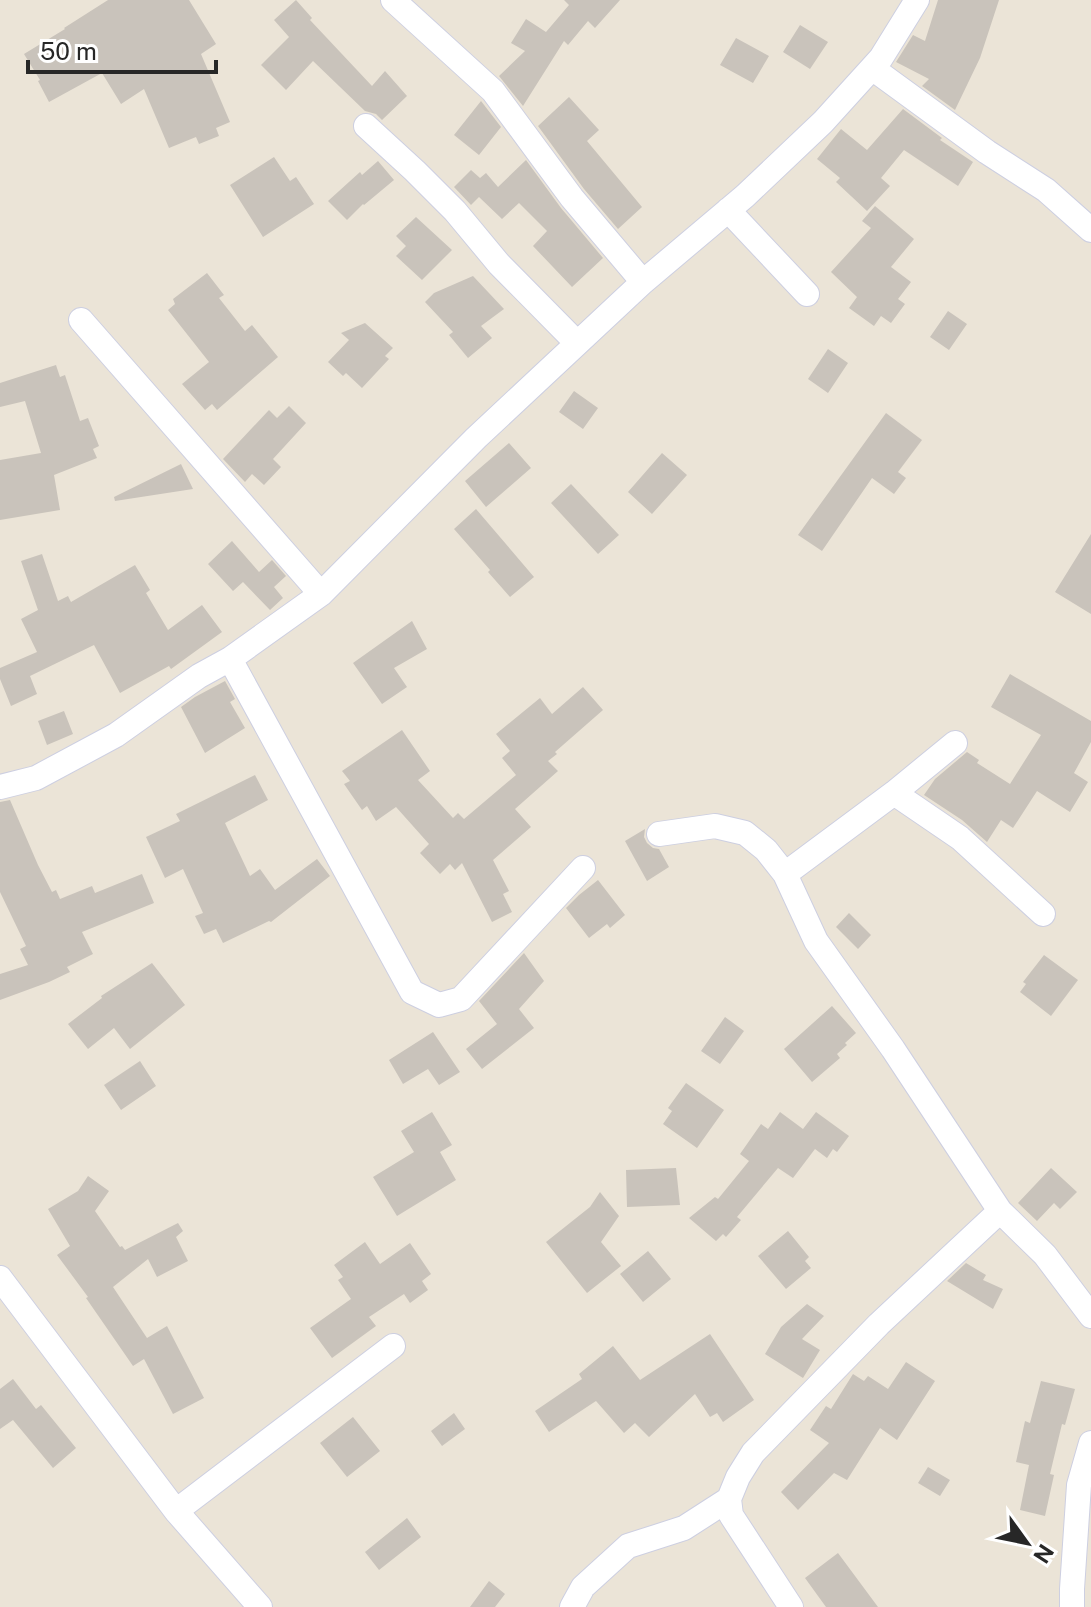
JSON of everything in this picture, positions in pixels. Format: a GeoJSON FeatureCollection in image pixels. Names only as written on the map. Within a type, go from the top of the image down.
{"type":"FeatureCollection","features":[{"type":"Feature","properties":{"kind":"street"},"geometry":{"type":"LineString","coordinates":[[393,0],[493,91],[572,198],[643,282]]}},
{"type":"Feature","properties":{"kind":"street"},"geometry":{"type":"LineString","coordinates":[[0,787],[36,778],[116,735],[321,594],[476,438],[577,343],[823,122],[881,58],[917,0]]}},
{"type":"Feature","properties":{"kind":"street"},"geometry":{"type":"LineString","coordinates":[[872,68],[936,116],[1046,190],[1091,230]]}},
{"type":"Feature","properties":{"kind":"street"},"geometry":{"type":"LineString","coordinates":[[366,126],[455,211],[499,264],[577,343]]}},
{"type":"Feature","properties":{"kind":"street"},"geometry":{"type":"LineString","coordinates":[[728,210],[807,294]]}},
{"type":"Feature","properties":{"kind":"street"},"geometry":{"type":"LineString","coordinates":[[81,320],[321,594]]}},
{"type":"Feature","properties":{"kind":"street"},"geometry":{"type":"LineString","coordinates":[[230,659],[412,992],[439,1005],[461,999],[583,868]]}},
{"type":"Feature","properties":{"kind":"street"},"geometry":{"type":"LineString","coordinates":[[785,874],[955,743]]}},
{"type":"Feature","properties":{"kind":"street"},"geometry":{"type":"LineString","coordinates":[[894,793],[960,838],[1043,914]]}},
{"type":"Feature","properties":{"kind":"street"},"geometry":{"type":"LineString","coordinates":[[659,834],[715,826],[745,833],[766,850],[785,874],[816,941],[893,1049],[1000,1211],[1045,1255],[1091,1316]]}},
{"type":"Feature","properties":{"kind":"street"},"geometry":{"type":"LineString","coordinates":[[791,1607],[731,1515],[729,1499],[738,1477],[753,1453],[879,1324],[1000,1211]]}},
{"type":"Feature","properties":{"kind":"street"},"geometry":{"type":"LineString","coordinates":[[0,1278],[176,1511],[260,1607]]}},
{"type":"Feature","properties":{"kind":"street"},"geometry":{"type":"LineString","coordinates":[[176,1511],[393,1346]]}},
{"type":"Feature","properties":{"kind":"street"},"geometry":{"type":"LineString","coordinates":[[1072,1607],[1079,1485],[1091,1443]]}},
{"type":"Feature","properties":{"kind":"street"},"geometry":{"type":"LineString","coordinates":[[572,1607],[583,1587],[628,1546],[684,1528],[729,1499]]}},
{"type":"Feature","properties":{"kind":"building"},"geometry":{"type":"Polygon","coordinates":[[[108,0],[189,0],[216,44],[201,54],[230,122],[216,128],[219,136],[199,144],[196,137],[169,148],[144,89],[121,104],[102,73],[49,102],[24,54],[108,0]]]}},
{"type":"Feature","properties":{"kind":"building"},"geometry":{"type":"Polygon","coordinates":[[[296,0],[312,18],[310,20],[372,86],[385,71],[407,96],[382,120],[376,114],[365,111],[313,61],[286,90],[261,65],[289,37],[274,20],[296,0]]]}},
{"type":"Feature","properties":{"kind":"building"},"geometry":{"type":"Polygon","coordinates":[[[564,0],[620,0],[595,28],[588,21],[568,45],[564,41],[523,106],[499,76],[525,51],[511,43],[526,19],[546,32],[569,5],[564,0]]]}},
{"type":"Feature","properties":{"kind":"building"},"geometry":{"type":"Polygon","coordinates":[[[938,0],[999,0],[980,58],[955,110],[922,86],[929,79],[896,62],[913,35],[925,41],[938,0]]]}},
{"type":"Feature","properties":{"kind":"building"},"geometry":{"type":"Polygon","coordinates":[[[800,25],[828,42],[810,69],[783,52],[800,25]]]}},
{"type":"Feature","properties":{"kind":"building"},"geometry":{"type":"Polygon","coordinates":[[[736,38],[769,56],[753,83],[720,65],[736,38]]]}},
{"type":"Feature","properties":{"kind":"building"},"geometry":{"type":"Polygon","coordinates":[[[569,97],[599,130],[587,141],[642,207],[618,229],[538,126],[569,97]]]}},
{"type":"Feature","properties":{"kind":"building"},"geometry":{"type":"Polygon","coordinates":[[[481,101],[501,127],[479,155],[454,135],[481,101]]]}},
{"type":"Feature","properties":{"kind":"building"},"geometry":{"type":"Polygon","coordinates":[[[903,109],[973,162],[958,186],[904,150],[881,178],[890,186],[867,211],[836,182],[840,178],[817,159],[841,129],[867,150],[903,109]]]}},
{"type":"Feature","properties":{"kind":"building"},"geometry":{"type":"Polygon","coordinates":[[[274,157],[290,181],[296,177],[314,204],[263,237],[230,185],[274,157]]]}},
{"type":"Feature","properties":{"kind":"building"},"geometry":{"type":"Polygon","coordinates":[[[526,160],[603,258],[572,287],[533,246],[547,231],[519,203],[502,219],[479,197],[471,205],[454,187],[471,170],[480,178],[486,173],[498,187],[526,160]]]}},
{"type":"Feature","properties":{"kind":"building"},"geometry":{"type":"Polygon","coordinates":[[[378,161],[394,180],[347,220],[328,201],[360,172],[362,175],[378,161]]]}},
{"type":"Feature","properties":{"kind":"building"},"geometry":{"type":"Polygon","coordinates":[[[875,206],[914,239],[891,267],[911,282],[898,299],[905,304],[891,323],[881,316],[874,326],[849,308],[857,297],[831,272],[871,228],[862,221],[875,206]]]}},
{"type":"Feature","properties":{"kind":"building"},"geometry":{"type":"Polygon","coordinates":[[[416,217],[452,250],[422,280],[396,256],[406,246],[396,236],[416,217]]]}},
{"type":"Feature","properties":{"kind":"building"},"geometry":{"type":"Polygon","coordinates":[[[207,273],[224,295],[219,298],[245,331],[252,325],[278,357],[217,410],[212,404],[205,410],[182,384],[209,362],[168,310],[175,304],[173,299],[207,273]]]}},
{"type":"Feature","properties":{"kind":"building"},"geometry":{"type":"Polygon","coordinates":[[[473,276],[504,309],[481,326],[492,338],[468,358],[449,335],[453,332],[425,302],[434,293],[473,276]]]}},
{"type":"Feature","properties":{"kind":"building"},"geometry":{"type":"Polygon","coordinates":[[[948,311],[967,324],[949,350],[930,337],[948,311]]]}},
{"type":"Feature","properties":{"kind":"building"},"geometry":{"type":"Polygon","coordinates":[[[365,323],[393,348],[385,356],[389,359],[362,388],[328,362],[349,340],[341,333],[365,323]]]}},
{"type":"Feature","properties":{"kind":"building"},"geometry":{"type":"Polygon","coordinates":[[[828,349],[848,363],[828,393],[808,379],[828,349]]]}},
{"type":"Feature","properties":{"kind":"building"},"geometry":{"type":"Polygon","coordinates":[[[56,365],[60,377],[65,375],[80,421],[88,418],[99,446],[93,449],[97,458],[54,475],[60,510],[0,520],[0,460],[41,453],[25,401],[0,407],[0,383],[56,365]]]}},
{"type":"Feature","properties":{"kind":"building"},"geometry":{"type":"Polygon","coordinates":[[[574,391],[598,408],[583,429],[559,412],[574,391]]]}},
{"type":"Feature","properties":{"kind":"building"},"geometry":{"type":"Polygon","coordinates":[[[289,406],[306,423],[273,459],[281,467],[264,485],[252,474],[245,482],[223,459],[269,410],[277,418],[289,406]]]}},
{"type":"Feature","properties":{"kind":"building"},"geometry":{"type":"Polygon","coordinates":[[[886,413],[922,440],[898,472],[906,478],[894,494],[872,478],[822,551],[798,535],[886,413]]]}},
{"type":"Feature","properties":{"kind":"building"},"geometry":{"type":"Polygon","coordinates":[[[509,443],[531,468],[486,507],[465,481],[509,443]]]}},
{"type":"Feature","properties":{"kind":"building"},"geometry":{"type":"Polygon","coordinates":[[[662,453],[687,475],[652,514],[628,492],[662,453]]]}},
{"type":"Feature","properties":{"kind":"building"},"geometry":{"type":"Polygon","coordinates":[[[181,464],[193,489],[115,501],[114,497],[181,464]]]}},
{"type":"Feature","properties":{"kind":"building"},"geometry":{"type":"Polygon","coordinates":[[[571,484],[619,535],[598,554],[551,503],[571,484]]]}},
{"type":"Feature","properties":{"kind":"building"},"geometry":{"type":"Polygon","coordinates":[[[476,509],[534,577],[510,597],[454,529],[476,509]]]}},
{"type":"Feature","properties":{"kind":"building"},"geometry":{"type":"Polygon","coordinates":[[[1091,534],[1091,614],[1055,592],[1091,534]]]}},
{"type":"Feature","properties":{"kind":"building"},"geometry":{"type":"Polygon","coordinates":[[[232,541],[259,572],[272,560],[286,576],[274,587],[283,598],[270,610],[243,582],[233,591],[208,564],[232,541]]]}},
{"type":"Feature","properties":{"kind":"building"},"geometry":{"type":"Polygon","coordinates":[[[42,554],[58,601],[68,596],[71,602],[135,565],[150,590],[146,593],[168,630],[202,605],[222,632],[171,669],[169,666],[120,693],[94,645],[30,676],[37,694],[11,706],[0,679],[0,668],[37,652],[21,619],[38,610],[21,561],[42,554]]]}},
{"type":"Feature","properties":{"kind":"building"},"geometry":{"type":"Polygon","coordinates":[[[412,621],[427,649],[394,668],[407,687],[382,704],[353,663],[412,621]]]}},
{"type":"Feature","properties":{"kind":"building"},"geometry":{"type":"Polygon","coordinates":[[[1010,674],[1091,721],[1091,742],[1074,773],[1088,782],[1070,812],[1037,791],[1013,828],[1001,820],[987,842],[962,820],[924,795],[935,779],[967,752],[979,760],[977,763],[1010,784],[1041,735],[991,707],[1010,674]]]}},
{"type":"Feature","properties":{"kind":"building"},"geometry":{"type":"Polygon","coordinates":[[[225,681],[235,699],[230,702],[245,728],[205,753],[181,707],[225,681]]]}},
{"type":"Feature","properties":{"kind":"building"},"geometry":{"type":"Polygon","coordinates":[[[583,687],[603,710],[555,752],[557,754],[548,761],[558,771],[515,809],[531,827],[493,860],[509,891],[503,894],[512,912],[492,922],[462,863],[455,870],[450,864],[440,874],[420,853],[429,844],[396,807],[376,821],[367,806],[362,810],[344,784],[350,781],[342,771],[402,730],[430,771],[418,780],[453,818],[458,813],[464,819],[516,775],[502,758],[510,751],[496,734],[540,698],[552,714],[583,687]]]}},
{"type":"Feature","properties":{"kind":"building"},"geometry":{"type":"Polygon","coordinates":[[[64,711],[73,734],[47,745],[38,721],[64,711]]]}},
{"type":"Feature","properties":{"kind":"building"},"geometry":{"type":"Polygon","coordinates":[[[255,775],[268,800],[225,823],[250,876],[260,869],[275,890],[317,859],[330,876],[271,922],[223,943],[216,929],[204,934],[195,916],[203,913],[183,869],[165,878],[146,837],[180,821],[176,814],[255,775]]]}},
{"type":"Feature","properties":{"kind":"building"},"geometry":{"type":"Polygon","coordinates":[[[10,800],[38,865],[52,892],[56,890],[60,899],[92,886],[95,893],[142,874],[154,903],[82,932],[93,954],[67,967],[70,972],[0,1000],[0,974],[28,965],[20,949],[26,946],[0,892],[0,802],[10,800]]]}},
{"type":"Feature","properties":{"kind":"building"},"geometry":{"type":"Polygon","coordinates":[[[645,829],[647,843],[659,849],[669,867],[647,881],[625,841],[645,829]]]}},
{"type":"Feature","properties":{"kind":"building"},"geometry":{"type":"Polygon","coordinates":[[[598,880],[625,915],[610,928],[607,924],[589,938],[566,908],[598,880]]]}},
{"type":"Feature","properties":{"kind":"building"},"geometry":{"type":"Polygon","coordinates":[[[849,913],[871,935],[858,949],[836,927],[849,913]]]}},
{"type":"Feature","properties":{"kind":"building"},"geometry":{"type":"Polygon","coordinates":[[[524,953],[544,981],[519,1009],[534,1028],[482,1069],[466,1049],[497,1024],[479,1001],[524,953]]]}},
{"type":"Feature","properties":{"kind":"building"},"geometry":{"type":"Polygon","coordinates":[[[1044,955],[1078,980],[1051,1016],[1020,992],[1026,984],[1023,982],[1044,955]]]}},
{"type":"Feature","properties":{"kind":"building"},"geometry":{"type":"Polygon","coordinates":[[[152,963],[185,1005],[130,1049],[114,1028],[88,1049],[68,1024],[101,996],[152,963]]]}},
{"type":"Feature","properties":{"kind":"building"},"geometry":{"type":"Polygon","coordinates":[[[832,1006],[856,1033],[837,1054],[840,1058],[812,1082],[784,1049],[832,1006]]]}},
{"type":"Feature","properties":{"kind":"building"},"geometry":{"type":"Polygon","coordinates":[[[725,1017],[744,1031],[720,1064],[701,1051],[725,1017]]]}},
{"type":"Feature","properties":{"kind":"building"},"geometry":{"type":"Polygon","coordinates":[[[433,1032],[460,1072],[439,1085],[428,1069],[403,1084],[389,1060],[433,1032]]]}},
{"type":"Feature","properties":{"kind":"building"},"geometry":{"type":"Polygon","coordinates":[[[140,1061],[156,1086],[121,1110],[104,1085],[140,1061]]]}},
{"type":"Feature","properties":{"kind":"building"},"geometry":{"type":"Polygon","coordinates":[[[686,1083],[724,1110],[697,1148],[663,1124],[672,1111],[668,1108],[686,1083]]]}},
{"type":"Feature","properties":{"kind":"building"},"geometry":{"type":"Polygon","coordinates":[[[432,1112],[452,1145],[440,1152],[456,1180],[397,1216],[373,1177],[414,1152],[401,1131],[432,1112]]]}},
{"type":"Feature","properties":{"kind":"building"},"geometry":{"type":"Polygon","coordinates":[[[780,1112],[803,1129],[816,1112],[849,1136],[837,1152],[833,1149],[827,1158],[815,1149],[793,1178],[778,1168],[737,1217],[741,1220],[726,1237],[723,1234],[716,1241],[689,1218],[715,1197],[718,1199],[749,1161],[740,1154],[761,1124],[768,1129],[780,1112]]]}},
{"type":"Feature","properties":{"kind":"building"},"geometry":{"type":"Polygon","coordinates":[[[676,1168],[680,1205],[627,1207],[626,1170],[676,1168]]]}},
{"type":"Feature","properties":{"kind":"building"},"geometry":{"type":"Polygon","coordinates":[[[1051,1168],[1077,1192],[1060,1209],[1054,1203],[1037,1221],[1018,1203],[1051,1168]]]}},
{"type":"Feature","properties":{"kind":"building"},"geometry":{"type":"Polygon","coordinates":[[[88,1176],[109,1191],[95,1211],[125,1250],[178,1223],[183,1231],[176,1237],[188,1261],[157,1277],[148,1259],[113,1287],[147,1338],[167,1326],[204,1398],[173,1414],[144,1359],[133,1366],[57,1255],[70,1246],[48,1209],[78,1191],[88,1176]]]}},
{"type":"Feature","properties":{"kind":"building"},"geometry":{"type":"Polygon","coordinates":[[[600,1192],[619,1216],[601,1242],[621,1266],[587,1293],[546,1242],[590,1207],[600,1192]]]}},
{"type":"Feature","properties":{"kind":"building"},"geometry":{"type":"Polygon","coordinates":[[[788,1231],[809,1257],[805,1261],[811,1268],[786,1289],[758,1256],[788,1231]]]}},
{"type":"Feature","properties":{"kind":"building"},"geometry":{"type":"Polygon","coordinates":[[[365,1242],[380,1264],[410,1243],[431,1274],[422,1281],[428,1290],[410,1303],[404,1294],[369,1317],[376,1326],[332,1358],[310,1328],[351,1299],[338,1280],[343,1277],[334,1265],[365,1242]]]}},
{"type":"Feature","properties":{"kind":"building"},"geometry":{"type":"Polygon","coordinates":[[[648,1251],[671,1279],[643,1302],[620,1274],[648,1251]]]}},
{"type":"Feature","properties":{"kind":"building"},"geometry":{"type":"Polygon","coordinates":[[[966,1263],[986,1275],[983,1280],[1003,1289],[993,1309],[947,1281],[966,1263]]]}},
{"type":"Feature","properties":{"kind":"building"},"geometry":{"type":"Polygon","coordinates":[[[807,1304],[824,1316],[802,1339],[820,1350],[803,1378],[765,1354],[781,1327],[807,1304]]]}},
{"type":"Feature","properties":{"kind":"building"},"geometry":{"type":"Polygon","coordinates":[[[710,1334],[754,1400],[723,1422],[717,1413],[710,1417],[695,1394],[649,1437],[635,1423],[624,1433],[596,1401],[549,1432],[535,1411],[582,1379],[579,1374],[613,1346],[640,1380],[710,1334]]]}},
{"type":"Feature","properties":{"kind":"building"},"geometry":{"type":"Polygon","coordinates":[[[906,1362],[935,1381],[897,1440],[880,1428],[847,1480],[834,1473],[798,1510],[781,1492],[829,1443],[810,1430],[826,1406],[831,1409],[853,1374],[864,1381],[868,1376],[888,1389],[906,1362]]]}},
{"type":"Feature","properties":{"kind":"building"},"geometry":{"type":"Polygon","coordinates":[[[13,1379],[36,1409],[41,1405],[76,1448],[53,1468],[13,1420],[0,1429],[0,1389],[13,1379]]]}},
{"type":"Feature","properties":{"kind":"building"},"geometry":{"type":"Polygon","coordinates":[[[1041,1381],[1075,1389],[1065,1425],[1062,1424],[1050,1474],[1054,1475],[1045,1516],[1020,1510],[1029,1465],[1016,1462],[1025,1421],[1030,1423],[1041,1381]]]}},
{"type":"Feature","properties":{"kind":"building"},"geometry":{"type":"Polygon","coordinates":[[[454,1413],[465,1429],[442,1446],[431,1431],[454,1413]]]}},
{"type":"Feature","properties":{"kind":"building"},"geometry":{"type":"Polygon","coordinates":[[[353,1417],[380,1451],[347,1477],[320,1443],[353,1417]]]}},
{"type":"Feature","properties":{"kind":"building"},"geometry":{"type":"Polygon","coordinates":[[[928,1467],[950,1480],[940,1496],[918,1483],[928,1467]]]}},
{"type":"Feature","properties":{"kind":"building"},"geometry":{"type":"Polygon","coordinates":[[[407,1518],[421,1537],[379,1570],[365,1552],[407,1518]]]}},
{"type":"Feature","properties":{"kind":"building"},"geometry":{"type":"Polygon","coordinates":[[[838,1553],[878,1607],[826,1607],[805,1578],[838,1553]]]}},
{"type":"Feature","properties":{"kind":"building"},"geometry":{"type":"Polygon","coordinates":[[[489,1581],[505,1594],[495,1607],[470,1607],[489,1581]]]}}]}
